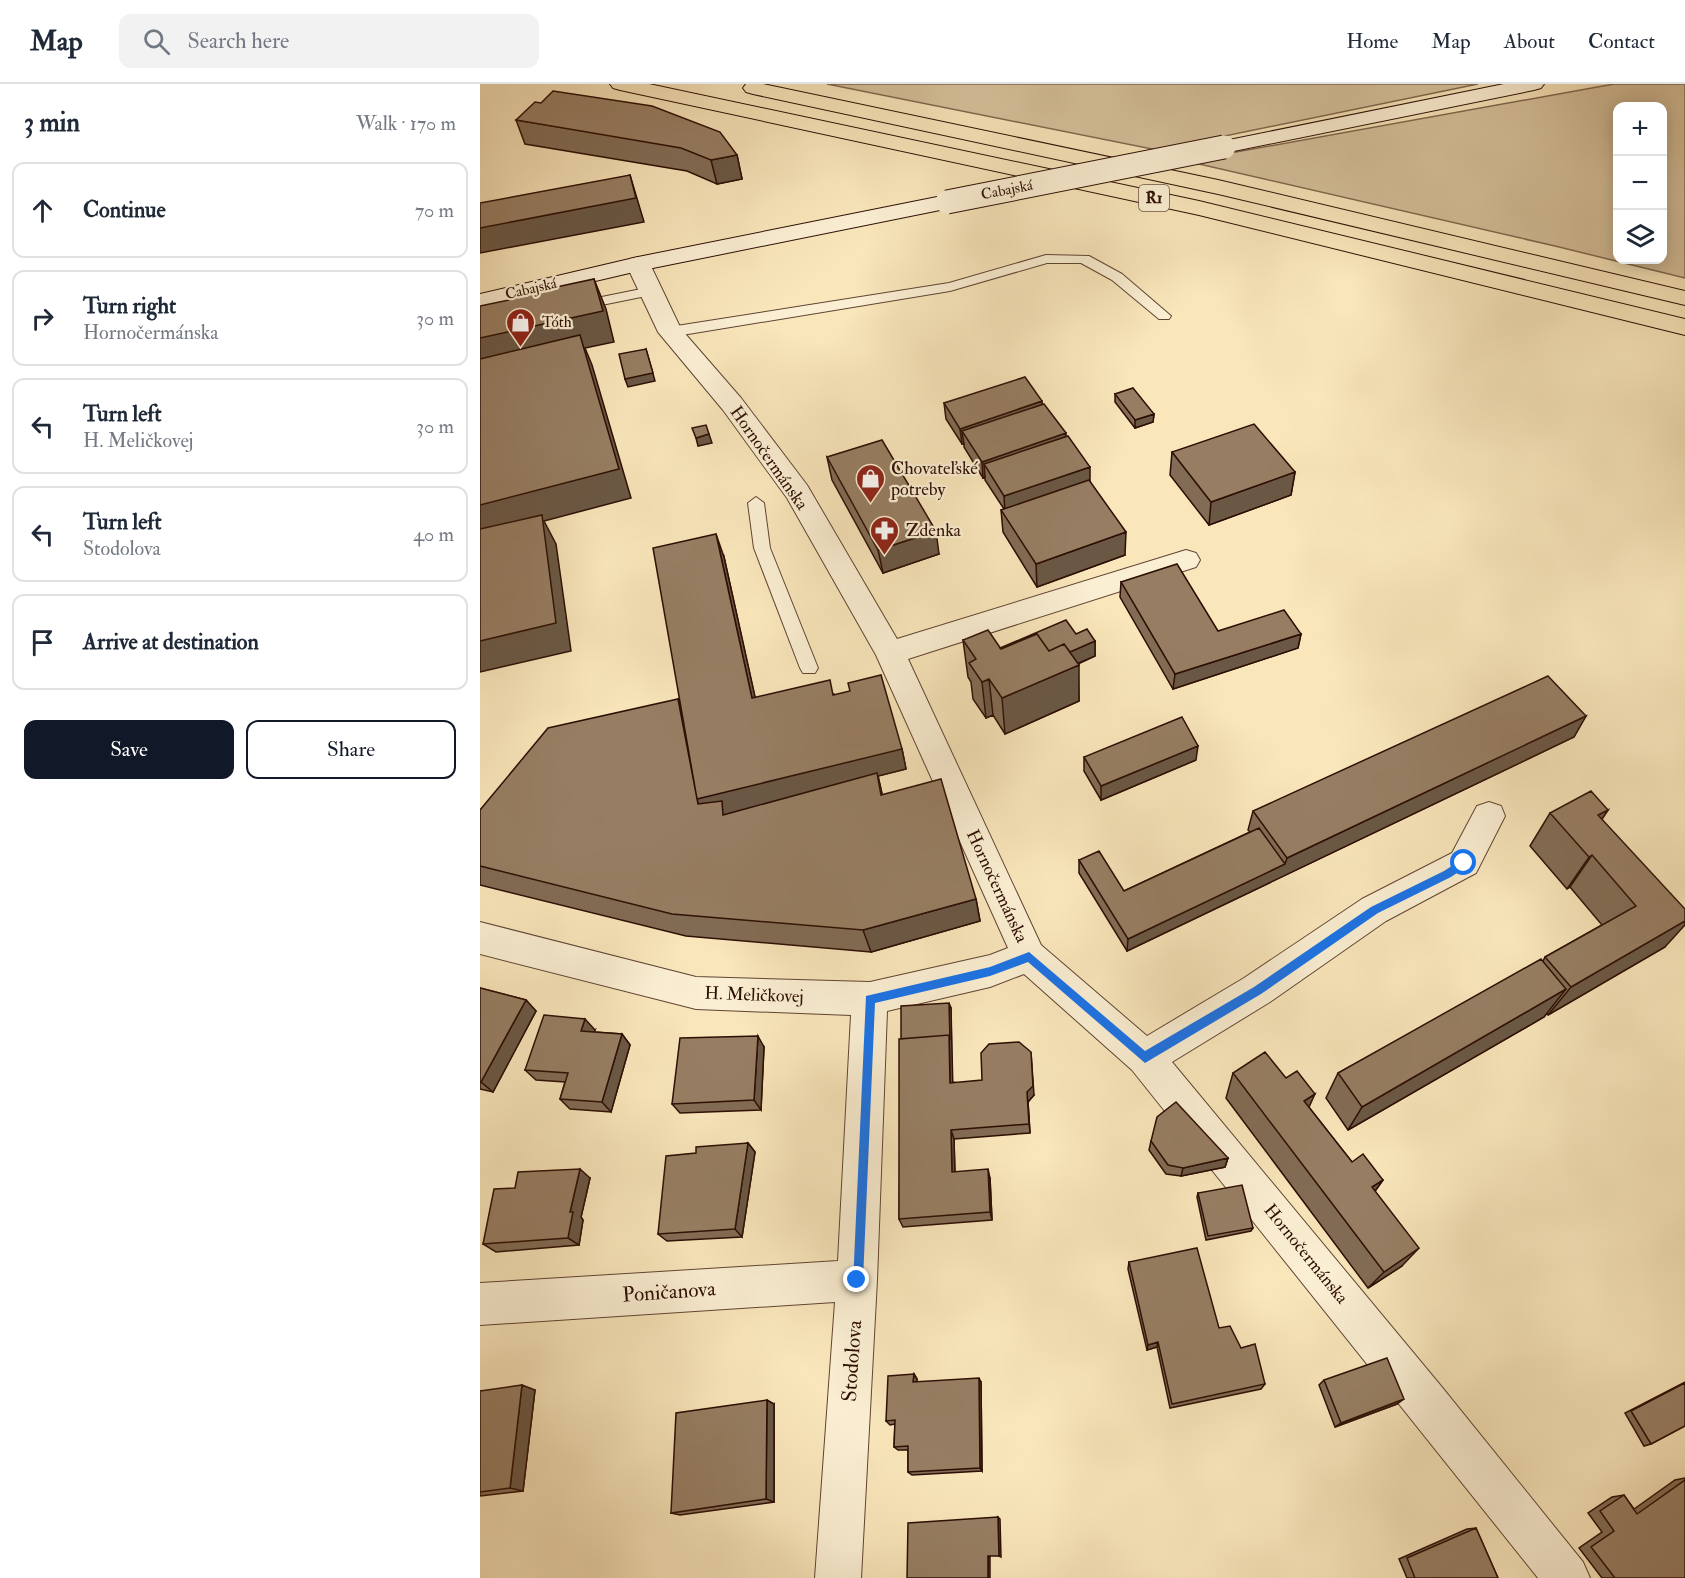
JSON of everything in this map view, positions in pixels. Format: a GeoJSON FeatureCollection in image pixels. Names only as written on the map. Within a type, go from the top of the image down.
{"type":"FeatureCollection","features":[{"type":"Feature","properties":{"kind":"highway","name":"R1"},"geometry":{"type":"LineString","coordinates":[[620,84],[1187,206],[1685,327]]}},
{"type":"Feature","properties":{"kind":"highway","name":"R1"},"geometry":{"type":"LineString","coordinates":[[733,84],[1218,188],[1685,298]]}},
{"type":"Feature","properties":{"kind":"street","name":"Cabajská"},"geometry":{"type":"LineString","coordinates":[[480,301],[638,264],[1534,84]]}},
{"type":"Feature","properties":{"kind":"street","name":"Hornočermánska"},"geometry":{"type":"LineString","coordinates":[[638,264],[670,332],[732,404],[797,492],[890,653],[1029,956],[1145,1058],[1419,1391],[1567,1578]]}},
{"type":"Feature","properties":{"kind":"street"},"geometry":{"type":"LineString","coordinates":[[890,653],[1186,560]]}},
{"type":"Feature","properties":{"kind":"street"},"geometry":{"type":"LineString","coordinates":[[1145,1058],[1257,990],[1374,910],[1448,874],[1464,863],[1489,816]]}},
{"type":"Feature","properties":{"kind":"street","name":"H. Meličkovej"},"geometry":{"type":"LineString","coordinates":[[480,938],[696,993],[870,999],[990,971],[1029,956]]}},
{"type":"Feature","properties":{"kind":"street","name":"Stodolova"},"geometry":{"type":"LineString","coordinates":[[838,1578],[857,1280],[870,999]]}},
{"type":"Feature","properties":{"kind":"street","name":"Poničanova"},"geometry":{"type":"LineString","coordinates":[[480,1304],[857,1280]]}},
{"type":"Feature","properties":{"kind":"lane"},"geometry":{"type":"LineString","coordinates":[[670,332],[950,287],[1046,259],[1084,259],[1117,277],[1164,316]]}},
{"type":"Feature","properties":{"kind":"lane"},"geometry":{"type":"LineString","coordinates":[[560,310],[651,291]]}},
{"type":"Feature","properties":{"kind":"lane"},"geometry":{"type":"LineString","coordinates":[[756,503],[762,548],[809,668]]}},
{"type":"Feature","properties":{"kind":"shaded area"},"geometry":{"type":"Polygon","coordinates":[[[827,84],[1478,84],[1157,150],[827,84]]]}},
{"type":"Feature","properties":{"kind":"shaded area"},"geometry":{"type":"Polygon","coordinates":[[[1614,84],[1685,84],[1685,278],[1628,264],[1667,264],[1667,102],[1613,102],[1613,260],[1186,161],[1614,84]]]}},
{"type":"Feature","properties":{"kind":"building"},"geometry":{"type":"Polygon","coordinates":[[[553,91],[652,106],[720,132],[737,155],[711,160],[681,148],[516,120],[535,102],[541,103],[553,91]]]}},
{"type":"Feature","properties":{"kind":"building"},"geometry":{"type":"Polygon","coordinates":[[[630,175],[636,198],[480,228],[480,203],[630,175]]]}},
{"type":"Feature","properties":{"kind":"building"},"geometry":{"type":"Polygon","coordinates":[[[594,279],[603,311],[480,338],[480,306],[514,299],[514,296],[594,279]]]}},
{"type":"Feature","properties":{"kind":"building"},"geometry":{"type":"Polygon","coordinates":[[[580,335],[619,469],[480,505],[480,359],[580,335]]]}},
{"type":"Feature","properties":{"kind":"building"},"geometry":{"type":"Polygon","coordinates":[[[646,349],[653,373],[625,379],[619,354],[646,349]]]}},
{"type":"Feature","properties":{"kind":"building"},"geometry":{"type":"Polygon","coordinates":[[[1025,377],[1042,401],[960,429],[944,403],[1025,377]]]}},
{"type":"Feature","properties":{"kind":"building"},"geometry":{"type":"Polygon","coordinates":[[[1133,388],[1154,414],[1135,420],[1115,394],[1133,388]]]}},
{"type":"Feature","properties":{"kind":"building"},"geometry":{"type":"Polygon","coordinates":[[[1044,404],[1066,433],[982,462],[962,431],[1044,404]]]}},
{"type":"Feature","properties":{"kind":"building"},"geometry":{"type":"Polygon","coordinates":[[[1254,424],[1295,472],[1211,502],[1172,452],[1254,424]]]}},
{"type":"Feature","properties":{"kind":"building"},"geometry":{"type":"Polygon","coordinates":[[[706,425],[709,434],[696,438],[692,428],[706,425]]]}},
{"type":"Feature","properties":{"kind":"building"},"geometry":{"type":"Polygon","coordinates":[[[1068,436],[1090,467],[1004,496],[984,464],[1068,436]]]}},
{"type":"Feature","properties":{"kind":"building"},"geometry":{"type":"Polygon","coordinates":[[[882,440],[936,531],[878,550],[827,457],[882,440]]]}},
{"type":"Feature","properties":{"kind":"building"},"geometry":{"type":"Polygon","coordinates":[[[1089,480],[1126,532],[1036,564],[1001,510],[1089,480]]]}},
{"type":"Feature","properties":{"kind":"building"},"geometry":{"type":"Polygon","coordinates":[[[542,515],[556,623],[480,641],[480,529],[542,515]]]}},
{"type":"Feature","properties":{"kind":"building"},"geometry":{"type":"Polygon","coordinates":[[[716,534],[752,698],[830,680],[833,695],[850,691],[848,683],[881,675],[902,749],[697,799],[653,548],[716,534]]]}},
{"type":"Feature","properties":{"kind":"building"},"geometry":{"type":"Polygon","coordinates":[[[1177,564],[1218,631],[1284,610],[1301,634],[1175,674],[1121,582],[1177,564]]]}},
{"type":"Feature","properties":{"kind":"building"},"geometry":{"type":"Polygon","coordinates":[[[1066,620],[1076,634],[1087,629],[1095,641],[1070,652],[1064,644],[1049,651],[1037,634],[1000,648],[1066,620]]]}},
{"type":"Feature","properties":{"kind":"building"},"geometry":{"type":"Polygon","coordinates":[[[988,630],[1001,649],[1037,634],[1049,651],[1064,644],[1079,665],[1002,698],[989,679],[982,682],[969,663],[976,659],[963,640],[988,630]]]}},
{"type":"Feature","properties":{"kind":"building"},"geometry":{"type":"Polygon","coordinates":[[[1548,676],[1586,716],[1287,858],[1253,811],[1548,676]]]}},
{"type":"Feature","properties":{"kind":"building"},"geometry":{"type":"Polygon","coordinates":[[[678,699],[698,804],[722,801],[723,815],[877,773],[881,795],[941,779],[976,899],[863,930],[672,914],[480,866],[480,810],[548,728],[678,699]]]}},
{"type":"Feature","properties":{"kind":"building"},"geometry":{"type":"Polygon","coordinates":[[[1182,717],[1198,746],[1101,786],[1084,757],[1182,717]]]}},
{"type":"Feature","properties":{"kind":"building"},"geometry":{"type":"Polygon","coordinates":[[[1591,791],[1608,810],[1598,815],[1685,909],[1685,921],[1571,987],[1545,957],[1636,906],[1592,855],[1589,857],[1550,813],[1591,791]]]}},
{"type":"Feature","properties":{"kind":"building"},"geometry":{"type":"Polygon","coordinates":[[[1259,828],[1285,864],[1128,939],[1079,860],[1099,851],[1124,891],[1259,828]]]}},
{"type":"Feature","properties":{"kind":"building"},"geometry":{"type":"Polygon","coordinates":[[[1541,959],[1566,989],[1362,1107],[1338,1073],[1541,959]]]}},
{"type":"Feature","properties":{"kind":"building"},"geometry":{"type":"Polygon","coordinates":[[[480,988],[526,1000],[481,1082],[480,1082],[480,988]]]}},
{"type":"Feature","properties":{"kind":"building"},"geometry":{"type":"Polygon","coordinates":[[[949,1003],[950,1040],[949,1035],[901,1039],[901,1006],[949,1003]]]}},
{"type":"Feature","properties":{"kind":"building"},"geometry":{"type":"Polygon","coordinates":[[[544,1015],[585,1019],[581,1031],[622,1034],[602,1102],[560,1099],[568,1073],[525,1070],[544,1015]]]}},
{"type":"Feature","properties":{"kind":"building"},"geometry":{"type":"Polygon","coordinates":[[[949,1035],[950,1083],[982,1080],[981,1053],[989,1044],[1019,1042],[1031,1052],[1033,1086],[1027,1092],[1029,1124],[951,1130],[952,1172],[988,1169],[990,1212],[899,1219],[899,1039],[949,1035]]]}},
{"type":"Feature","properties":{"kind":"building"},"geometry":{"type":"Polygon","coordinates":[[[758,1036],[754,1100],[672,1104],[680,1038],[758,1036]]]}},
{"type":"Feature","properties":{"kind":"building"},"geometry":{"type":"Polygon","coordinates":[[[1265,1052],[1286,1078],[1297,1071],[1315,1094],[1304,1101],[1352,1162],[1363,1154],[1383,1180],[1372,1187],[1419,1248],[1384,1272],[1233,1073],[1265,1052]]]}},
{"type":"Feature","properties":{"kind":"building"},"geometry":{"type":"Polygon","coordinates":[[[1176,1102],[1228,1158],[1183,1168],[1168,1165],[1151,1141],[1157,1117],[1176,1102]]]}},
{"type":"Feature","properties":{"kind":"building"},"geometry":{"type":"Polygon","coordinates":[[[748,1143],[735,1229],[658,1234],[666,1156],[696,1153],[696,1147],[748,1143]]]}},
{"type":"Feature","properties":{"kind":"building"},"geometry":{"type":"Polygon","coordinates":[[[580,1169],[570,1212],[573,1212],[568,1238],[483,1244],[494,1189],[515,1188],[518,1172],[580,1169]]]}},
{"type":"Feature","properties":{"kind":"building"},"geometry":{"type":"Polygon","coordinates":[[[1242,1185],[1253,1228],[1208,1236],[1198,1193],[1242,1185]]]}},
{"type":"Feature","properties":{"kind":"building"},"geometry":{"type":"Polygon","coordinates":[[[1197,1248],[1219,1328],[1230,1326],[1241,1348],[1255,1344],[1265,1384],[1172,1404],[1158,1342],[1148,1345],[1129,1262],[1197,1248]]]}},
{"type":"Feature","properties":{"kind":"building"},"geometry":{"type":"Polygon","coordinates":[[[1387,1358],[1404,1399],[1341,1423],[1324,1380],[1387,1358]]]}},
{"type":"Feature","properties":{"kind":"building"},"geometry":{"type":"Polygon","coordinates":[[[914,1374],[913,1382],[979,1378],[980,1468],[908,1472],[908,1446],[894,1447],[895,1420],[886,1421],[888,1376],[914,1374]]]}},
{"type":"Feature","properties":{"kind":"building"},"geometry":{"type":"Polygon","coordinates":[[[1685,1383],[1685,1426],[1651,1444],[1631,1411],[1685,1383]]]}},
{"type":"Feature","properties":{"kind":"building"},"geometry":{"type":"Polygon","coordinates":[[[522,1385],[510,1488],[480,1492],[480,1391],[522,1385]]]}},
{"type":"Feature","properties":{"kind":"building"},"geometry":{"type":"Polygon","coordinates":[[[767,1400],[766,1499],[671,1513],[676,1413],[767,1400]]]}},
{"type":"Feature","properties":{"kind":"building"},"geometry":{"type":"Polygon","coordinates":[[[1685,1480],[1685,1578],[1615,1578],[1591,1547],[1614,1531],[1600,1511],[1624,1495],[1637,1514],[1685,1480]]]}},
{"type":"Feature","properties":{"kind":"building"},"geometry":{"type":"Polygon","coordinates":[[[998,1517],[999,1556],[988,1556],[988,1578],[907,1578],[908,1523],[998,1517]]]}},
{"type":"Feature","properties":{"kind":"building"},"geometry":{"type":"Polygon","coordinates":[[[1476,1528],[1498,1578],[1415,1578],[1407,1558],[1476,1528]]]}},
{"type":"Feature","properties":{"kind":"place","name":"Tóth"},"geometry":{"type":"Point","coordinates":[521,348]}},
{"type":"Feature","properties":{"kind":"place","name":"Chovateľské potreby"},"geometry":{"type":"Point","coordinates":[870,504]}},
{"type":"Feature","properties":{"kind":"place","name":"Zdenka"},"geometry":{"type":"Point","coordinates":[885,556]}},
{"type":"Feature","properties":{"kind":"route"},"geometry":{"type":"LineString","coordinates":[[857,1280],[870,999],[990,971],[1029,956],[1145,1058],[1257,990],[1374,910],[1448,874],[1464,863]]}}]}
